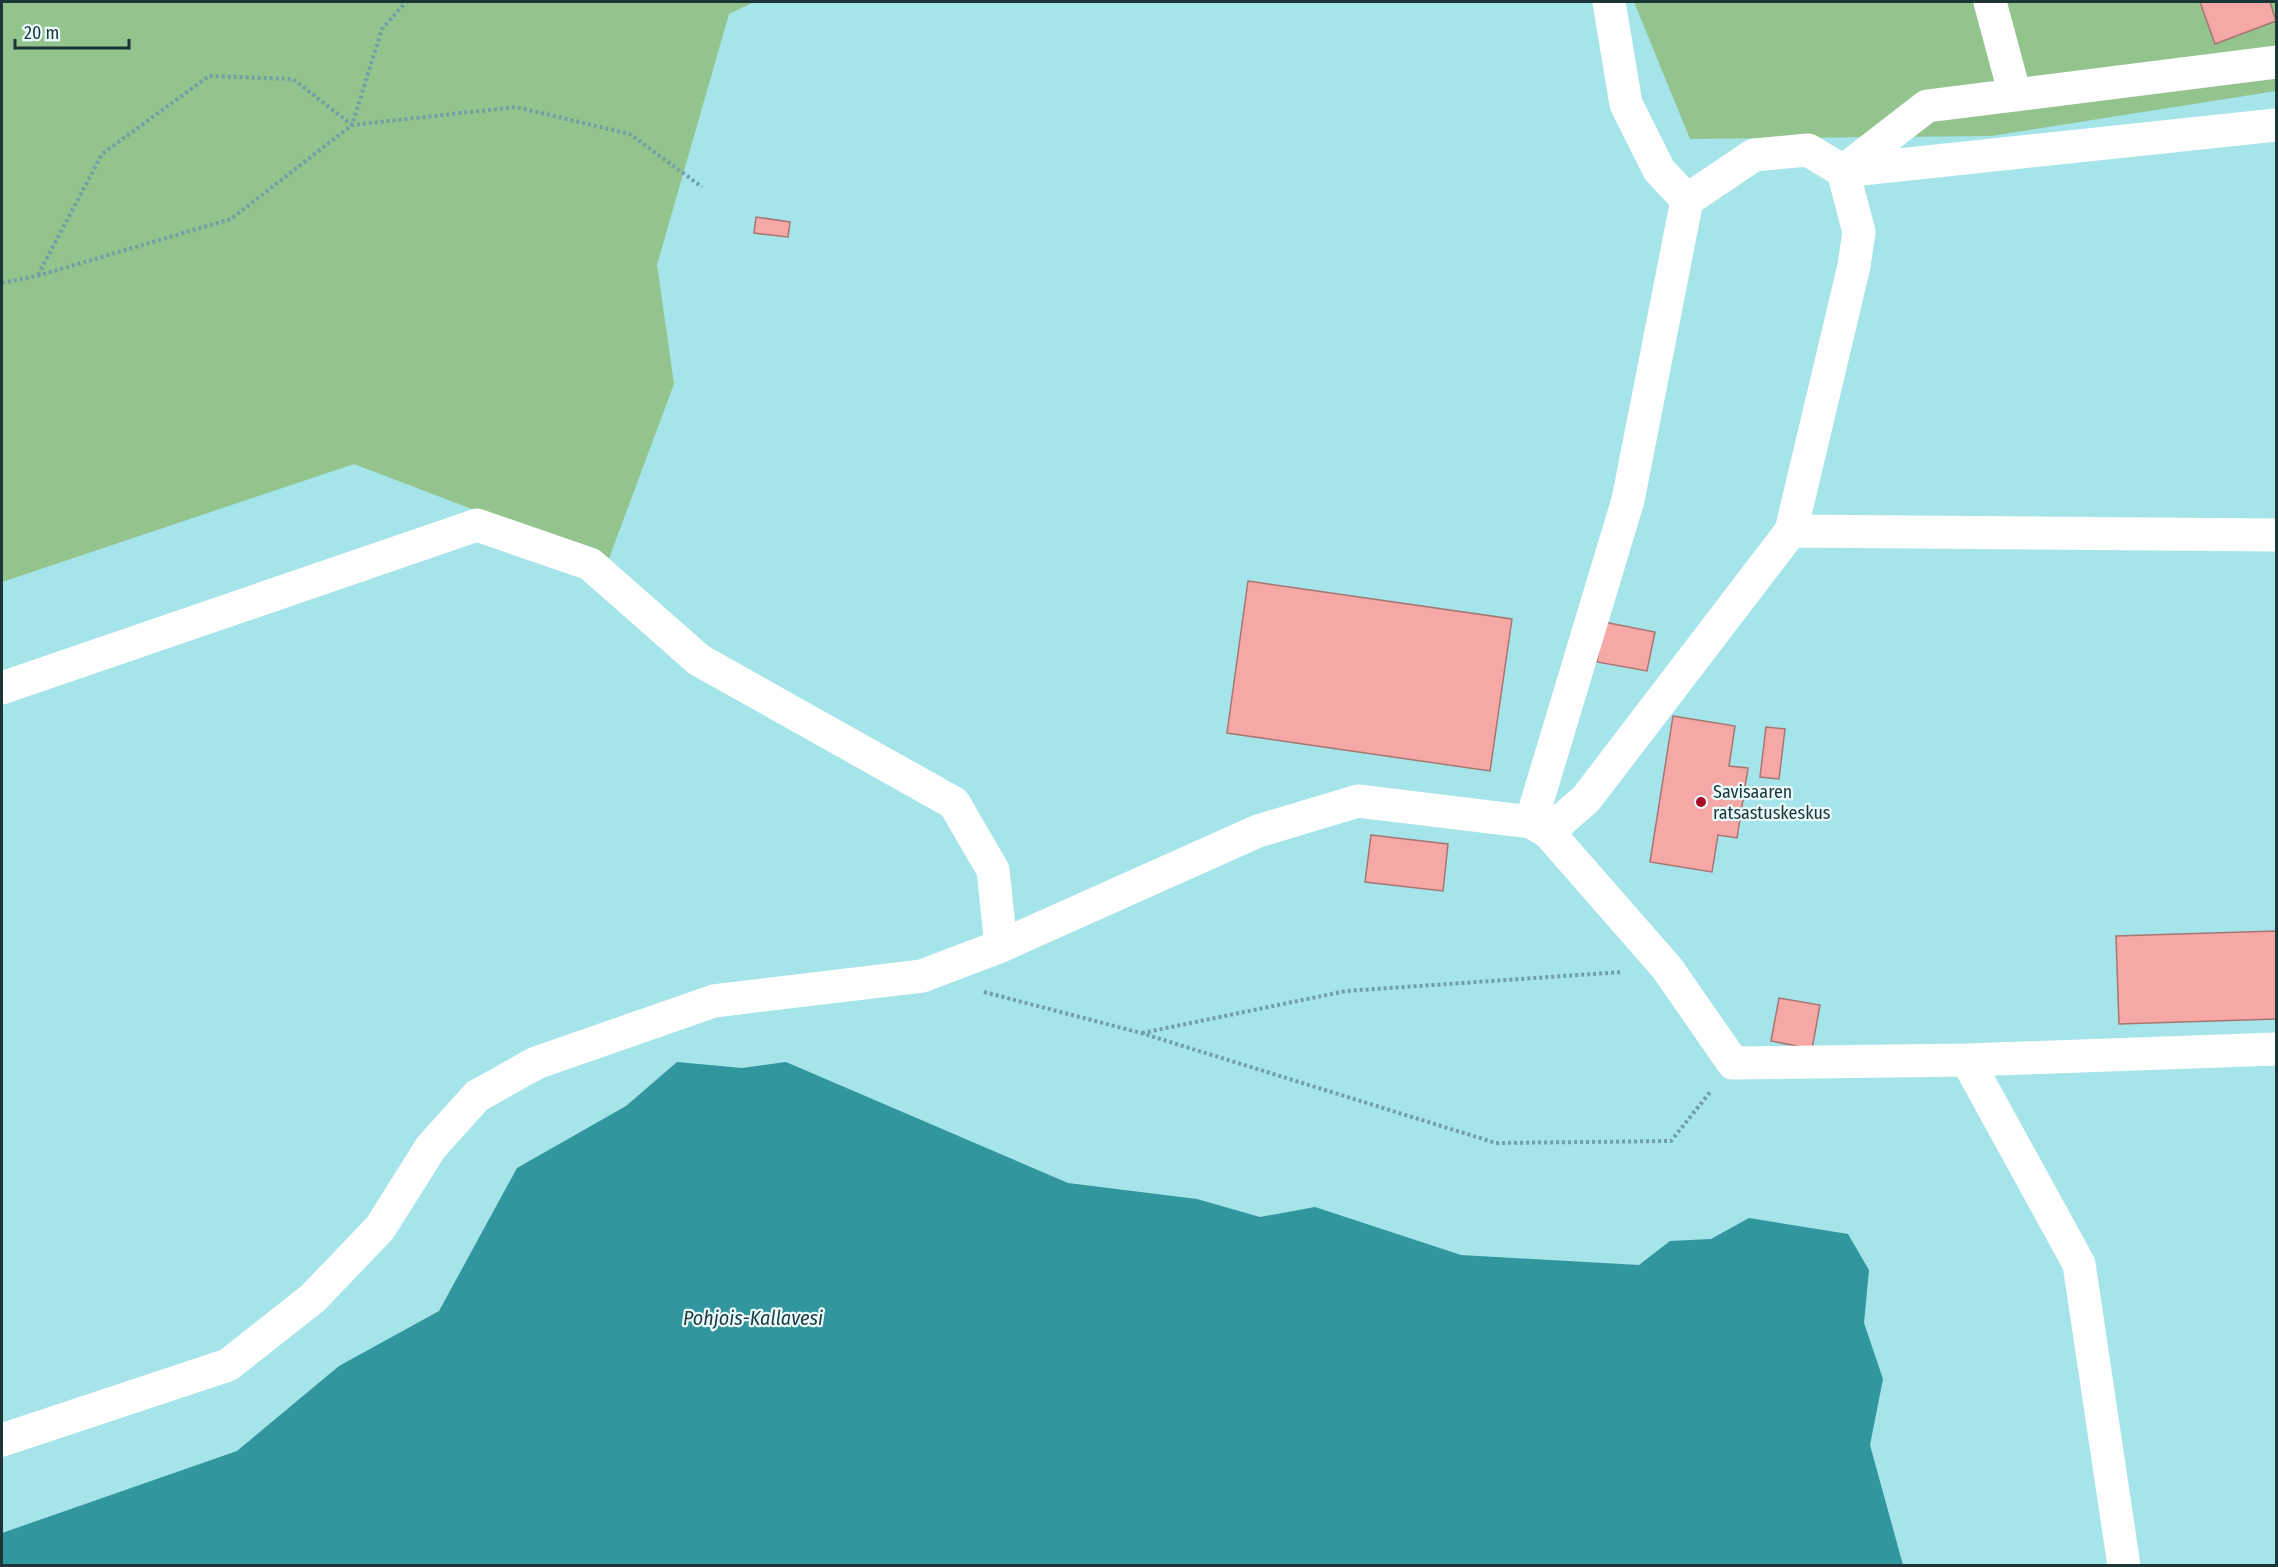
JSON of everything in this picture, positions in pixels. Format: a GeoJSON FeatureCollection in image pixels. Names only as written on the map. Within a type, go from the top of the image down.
{"type":"FeatureCollection","features":[{"type":"Feature","properties":{"kind":"street"},"geometry":{"type":"LineString","coordinates":[[1609,2],[1626,104],[1659,170],[1687,200]]}},
{"type":"Feature","properties":{"kind":"street"},"geometry":{"type":"LineString","coordinates":[[1990,2],[2014,95]]}},
{"type":"Feature","properties":{"kind":"street"},"geometry":{"type":"LineString","coordinates":[[1844,171],[1927,106],[2277,62]]}},
{"type":"Feature","properties":{"kind":"street"},"geometry":{"type":"LineString","coordinates":[[1540,827],[1628,500],[1687,200],[1754,155],[1808,150],[1844,171],[2277,125]]}},
{"type":"Feature","properties":{"kind":"street"},"geometry":{"type":"LineString","coordinates":[[2,1440],[228,1365],[313,1298],[380,1228],[430,1147],[477,1096],[536,1063],[714,1000],[922,976],[1001,946],[1258,831],[1358,801],[1540,827],[1586,799],[1791,531],[1854,266],[1859,232],[1844,171]]}},
{"type":"Feature","properties":{"kind":"street"},"geometry":{"type":"LineString","coordinates":[[2,688],[477,525],[590,564],[699,660],[954,803],[993,870],[1001,946]]}},
{"type":"Feature","properties":{"kind":"street"},"geometry":{"type":"LineString","coordinates":[[1791,531],[2277,535]]}},
{"type":"Feature","properties":{"kind":"street"},"geometry":{"type":"LineString","coordinates":[[1540,827],[1667,968],[1732,1063],[1967,1060],[2277,1049]]}},
{"type":"Feature","properties":{"kind":"street"},"geometry":{"type":"LineString","coordinates":[[1967,1060],[2079,1264],[2124,1566]]}},
{"type":"Feature","properties":{"kind":"path"},"geometry":{"type":"LineString","coordinates":[[352,125],[382,29],[406,2]]}},
{"type":"Feature","properties":{"kind":"path"},"geometry":{"type":"LineString","coordinates":[[37,276],[102,154],[209,76],[293,79],[352,125]]}},
{"type":"Feature","properties":{"kind":"path"},"geometry":{"type":"LineString","coordinates":[[2,283],[37,276],[231,219],[352,125],[516,107],[630,134],[702,187]]}},
{"type":"Feature","properties":{"kind":"path"},"geometry":{"type":"LineString","coordinates":[[1142,1033],[1346,991],[1667,968]]}},
{"type":"Feature","properties":{"kind":"path"},"geometry":{"type":"LineString","coordinates":[[980,991],[1142,1033],[1496,1143],[1671,1141],[1732,1063]]}},
{"type":"Feature","properties":{"kind":"green space"},"geometry":{"type":"Polygon","coordinates":[[[2,2],[754,2],[729,14],[657,265],[674,384],[608,561],[354,464],[2,582],[2,2]]]}},
{"type":"Feature","properties":{"kind":"green space"},"geometry":{"type":"Polygon","coordinates":[[[1634,2],[2276,2],[2276,91],[1991,136],[1690,139],[1634,2]]]}},
{"type":"Feature","properties":{"kind":"water","name":"Pohjois-Kallavesi"},"geometry":{"type":"Polygon","coordinates":[[[677,1062],[742,1068],[786,1062],[1068,1183],[1197,1199],[1260,1217],[1315,1207],[1461,1255],[1639,1265],[1670,1241],[1711,1239],[1749,1218],[1848,1234],[1869,1270],[1864,1323],[1883,1379],[1870,1445],[1903,1565],[2,1565],[2,1533],[237,1451],[339,1366],[439,1311],[517,1168],[626,1106],[677,1062]]]}},
{"type":"Feature","properties":{"kind":"building"},"geometry":{"type":"Polygon","coordinates":[[[2200,2],[2270,2],[2276,21],[2215,44],[2200,2]]]}},
{"type":"Feature","properties":{"kind":"building"},"geometry":{"type":"Polygon","coordinates":[[[756,217],[790,222],[788,237],[754,233],[756,217]]]}},
{"type":"Feature","properties":{"kind":"building"},"geometry":{"type":"Polygon","coordinates":[[[1248,581],[1512,619],[1490,771],[1227,733],[1248,581]]]}},
{"type":"Feature","properties":{"kind":"building"},"geometry":{"type":"Polygon","coordinates":[[[1604,622],[1655,632],[1647,671],[1597,662],[1604,622]]]}},
{"type":"Feature","properties":{"kind":"building","name":"Savisaaren ratsastuskeskus"},"geometry":{"type":"Polygon","coordinates":[[[1673,716],[1735,726],[1729,766],[1748,768],[1737,838],[1718,835],[1712,872],[1650,862],[1673,716]]]}},
{"type":"Feature","properties":{"kind":"building"},"geometry":{"type":"Polygon","coordinates":[[[1766,727],[1785,729],[1779,779],[1760,777],[1766,727]]]}},
{"type":"Feature","properties":{"kind":"building"},"geometry":{"type":"Polygon","coordinates":[[[1371,835],[1448,844],[1443,891],[1365,882],[1371,835]]]}},
{"type":"Feature","properties":{"kind":"building"},"geometry":{"type":"Polygon","coordinates":[[[2276,931],[2276,1019],[2119,1024],[2116,936],[2276,931]]]}},
{"type":"Feature","properties":{"kind":"building"},"geometry":{"type":"Polygon","coordinates":[[[1779,998],[1820,1005],[1812,1049],[1771,1041],[1779,998]]]}},
{"type":"Feature","properties":{"kind":"place","name":"Savisaaren ratsastuskeskus"},"geometry":{"type":"Point","coordinates":[1701,802]}}]}
